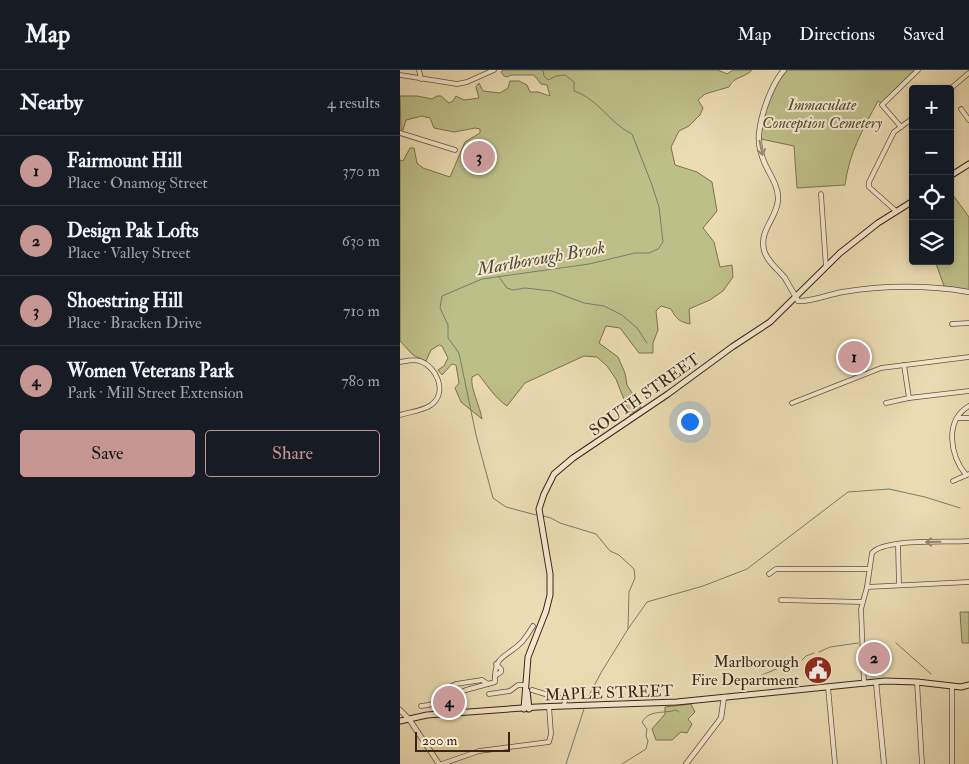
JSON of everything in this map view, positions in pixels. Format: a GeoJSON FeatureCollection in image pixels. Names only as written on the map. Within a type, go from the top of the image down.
{"type":"FeatureCollection","features":[{"type":"Feature","properties":{"kind":"main road"},"geometry":{"type":"LineString","coordinates":[[952,175],[969,164]]}},
{"type":"Feature","properties":{"kind":"main road","name":"SOUTH STREET"},"geometry":{"type":"LineString","coordinates":[[527,700],[528,653],[546,611],[550,595],[550,574],[540,510],[544,494],[554,474],[573,458],[668,394],[732,346],[762,328],[840,253],[909,203]]}},
{"type":"Feature","properties":{"kind":"main road","name":"SOUTH STREET"},"geometry":{"type":"LineString","coordinates":[[526,678],[527,709]]}},
{"type":"Feature","properties":{"kind":"main road","name":"MAPLE STREET"},"geometry":{"type":"LineString","coordinates":[[400,721],[427,715],[549,706],[656,704],[876,682],[917,682],[969,686]]}},
{"type":"Feature","properties":{"kind":"main road"},"geometry":{"type":"LineString","coordinates":[[515,710],[527,700],[537,707]]}},
{"type":"Feature","properties":{"kind":"street"},"geometry":{"type":"LineString","coordinates":[[419,70],[421,80]]}},
{"type":"Feature","properties":{"kind":"street"},"geometry":{"type":"LineString","coordinates":[[400,75],[421,80],[457,84],[494,70]]}},
{"type":"Feature","properties":{"kind":"street"},"geometry":{"type":"LineString","coordinates":[[784,70],[772,88],[759,134],[763,159],[776,186],[778,196],[777,206],[766,229],[763,244],[768,258],[784,278],[798,301],[801,302],[843,292],[901,286],[920,286],[969,292]]}},
{"type":"Feature","properties":{"kind":"street"},"geometry":{"type":"LineString","coordinates":[[901,127],[882,104],[918,70]]}},
{"type":"Feature","properties":{"kind":"street"},"geometry":{"type":"LineString","coordinates":[[954,86],[969,73]]}},
{"type":"Feature","properties":{"kind":"street"},"geometry":{"type":"LineString","coordinates":[[961,109],[969,120]]}},
{"type":"Feature","properties":{"kind":"street"},"geometry":{"type":"LineString","coordinates":[[896,211],[869,187],[869,182],[894,132],[909,121]]}},
{"type":"Feature","properties":{"kind":"street"},"geometry":{"type":"LineString","coordinates":[[400,133],[455,150]]}},
{"type":"Feature","properties":{"kind":"street"},"geometry":{"type":"LineString","coordinates":[[821,194],[826,267]]}},
{"type":"Feature","properties":{"kind":"street"},"geometry":{"type":"LineString","coordinates":[[952,324],[969,323]]}},
{"type":"Feature","properties":{"kind":"street"},"geometry":{"type":"LineString","coordinates":[[792,403],[881,368],[969,357]]}},
{"type":"Feature","properties":{"kind":"street"},"geometry":{"type":"LineString","coordinates":[[400,362],[410,360],[422,362],[438,379],[440,385],[439,394],[432,404],[425,408],[400,414]]}},
{"type":"Feature","properties":{"kind":"street"},"geometry":{"type":"LineString","coordinates":[[904,365],[909,398]]}},
{"type":"Feature","properties":{"kind":"street"},"geometry":{"type":"LineString","coordinates":[[886,403],[909,398],[969,391]]}},
{"type":"Feature","properties":{"kind":"street"},"geometry":{"type":"LineString","coordinates":[[953,481],[967,474],[958,465],[952,448],[952,435],[960,411],[969,406]]}},
{"type":"Feature","properties":{"kind":"street"},"geometry":{"type":"LineString","coordinates":[[958,418],[969,418]]}},
{"type":"Feature","properties":{"kind":"street"},"geometry":{"type":"LineString","coordinates":[[864,684],[861,630],[862,602],[867,586],[872,553],[875,549],[888,545],[969,541]]}},
{"type":"Feature","properties":{"kind":"street"},"geometry":{"type":"LineString","coordinates":[[898,544],[899,585]]}},
{"type":"Feature","properties":{"kind":"street"},"geometry":{"type":"LineString","coordinates":[[769,574],[776,569],[869,569]]}},
{"type":"Feature","properties":{"kind":"street"},"geometry":{"type":"LineString","coordinates":[[867,586],[969,582]]}},
{"type":"Feature","properties":{"kind":"street"},"geometry":{"type":"LineString","coordinates":[[781,600],[862,602]]}},
{"type":"Feature","properties":{"kind":"street"},"geometry":{"type":"LineString","coordinates":[[421,706],[495,682],[496,664],[521,643],[533,626]]}},
{"type":"Feature","properties":{"kind":"street"},"geometry":{"type":"LineString","coordinates":[[436,702],[436,694],[456,684],[482,680],[488,684]]}},
{"type":"Feature","properties":{"kind":"street"},"geometry":{"type":"LineString","coordinates":[[876,682],[884,764]]}},
{"type":"Feature","properties":{"kind":"street"},"geometry":{"type":"LineString","coordinates":[[917,682],[922,764]]}},
{"type":"Feature","properties":{"kind":"street"},"geometry":{"type":"LineString","coordinates":[[489,694],[510,691],[518,685],[526,685]]}},
{"type":"Feature","properties":{"kind":"street"},"geometry":{"type":"LineString","coordinates":[[952,686],[952,764]]}},
{"type":"Feature","properties":{"kind":"street"},"geometry":{"type":"LineString","coordinates":[[828,687],[835,764]]}},
{"type":"Feature","properties":{"kind":"street"},"geometry":{"type":"LineString","coordinates":[[532,690],[565,700],[564,706]]}},
{"type":"Feature","properties":{"kind":"street"},"geometry":{"type":"LineString","coordinates":[[461,692],[462,713]]}},
{"type":"Feature","properties":{"kind":"street"},"geometry":{"type":"LineString","coordinates":[[686,764],[721,718],[724,697]]}},
{"type":"Feature","properties":{"kind":"street"},"geometry":{"type":"LineString","coordinates":[[400,710],[409,718],[441,764],[479,750],[549,742],[551,734],[549,706]]}},
{"type":"Feature","properties":{"kind":"green space"},"geometry":{"type":"Polygon","coordinates":[[[503,70],[718,70],[727,74],[733,70],[752,70],[731,83],[729,87],[705,94],[698,100],[703,108],[700,115],[689,126],[679,131],[671,147],[675,165],[697,172],[712,182],[717,211],[703,228],[714,242],[720,267],[732,265],[733,277],[723,291],[710,300],[689,309],[690,324],[679,320],[671,309],[661,306],[656,311],[658,330],[653,343],[653,353],[639,353],[620,328],[606,326],[599,343],[618,357],[625,373],[627,385],[641,407],[630,415],[616,379],[607,366],[597,357],[584,356],[525,383],[507,406],[502,403],[478,374],[472,377],[472,386],[482,419],[461,402],[455,388],[459,383],[456,365],[452,364],[442,375],[438,370],[444,366],[448,358],[442,346],[439,345],[431,350],[426,361],[413,355],[400,341],[400,160],[403,161],[410,148],[414,148],[417,163],[423,168],[450,177],[465,142],[480,133],[480,129],[475,128],[454,132],[434,128],[430,118],[422,116],[406,120],[403,130],[401,130],[400,96],[417,96],[432,99],[441,96],[449,103],[456,96],[464,100],[479,98],[476,87],[479,83],[483,91],[500,93],[508,88],[510,81],[519,81],[527,85],[530,92],[538,92],[550,96],[547,85],[541,84],[534,75],[511,75],[507,77],[501,72],[503,70]]]}},
{"type":"Feature","properties":{"kind":"green space","name":"Immaculate Conception Cemetery"},"geometry":{"type":"Polygon","coordinates":[[[787,70],[915,70],[881,103],[878,101],[853,152],[845,185],[797,188],[794,146],[761,139],[763,121],[769,102],[787,70]]]}},
{"type":"Feature","properties":{"kind":"green space"},"geometry":{"type":"Polygon","coordinates":[[[954,196],[969,217],[969,290],[944,286],[936,265],[954,265],[954,196]]]}},
{"type":"Feature","properties":{"kind":"green space"},"geometry":{"type":"Polygon","coordinates":[[[960,612],[969,612],[969,643],[962,643],[960,612]]]}},
{"type":"Feature","properties":{"kind":"green space"},"geometry":{"type":"Polygon","coordinates":[[[453,696],[458,699],[457,708],[436,709],[434,705],[453,696]]]}},
{"type":"Feature","properties":{"kind":"green space"},"geometry":{"type":"Polygon","coordinates":[[[691,704],[695,712],[688,719],[692,724],[687,733],[681,732],[672,740],[656,740],[652,729],[665,714],[665,707],[691,704]]]}},
{"type":"Feature","properties":{"kind":"waterway","name":"Marlborough Brook"},"geometry":{"type":"LineString","coordinates":[[536,515],[506,507],[493,498],[476,435],[459,353],[448,338],[448,325],[440,308],[442,296],[482,279],[589,264],[635,253],[649,253],[658,249],[663,242],[659,207],[632,134],[617,124],[597,105],[574,91],[574,82],[565,75],[556,76],[548,80],[544,76],[543,70],[540,70]]}},
{"type":"Feature","properties":{"kind":"waterway"},"geometry":{"type":"LineString","coordinates":[[499,277],[507,288],[513,290],[525,288],[552,291],[584,303],[604,306],[622,315],[637,328],[647,343]]}},
{"type":"Feature","properties":{"kind":"waterway"},"geometry":{"type":"LineString","coordinates":[[628,629],[647,602],[703,586],[747,569],[848,492],[889,489],[925,497],[960,508]]}},
{"type":"Feature","properties":{"kind":"waterway","name":"Marlborough Brook"},"geometry":{"type":"LineString","coordinates":[[543,516],[596,534],[610,551],[619,555],[634,569],[635,578],[629,592],[628,629],[586,701]]}},
{"type":"Feature","properties":{"kind":"waterway"},"geometry":{"type":"LineString","coordinates":[[819,652],[830,647],[858,643]]}},
{"type":"Feature","properties":{"kind":"waterway"},"geometry":{"type":"LineString","coordinates":[[896,643],[931,674]]}},
{"type":"Feature","properties":{"kind":"waterway"},"geometry":{"type":"LineString","coordinates":[[802,660],[814,653]]}},
{"type":"Feature","properties":{"kind":"waterway"},"geometry":{"type":"LineString","coordinates":[[762,675],[798,662]]}},
{"type":"Feature","properties":{"kind":"waterway","name":"Marlborough Brook"},"geometry":{"type":"LineString","coordinates":[[566,764],[584,709]]}},
{"type":"Feature","properties":{"kind":"waterway"},"geometry":{"type":"LineString","coordinates":[[622,764],[646,749],[648,741],[646,736],[647,729],[642,722],[645,718],[657,713],[676,710],[679,712]]}},
{"type":"Feature","properties":{"kind":"place","name":"Shoestring Hill"},"geometry":{"type":"Point","coordinates":[479,157]}},
{"type":"Feature","properties":{"kind":"place","name":"Fairmount Hill"},"geometry":{"type":"Point","coordinates":[854,357]}},
{"type":"Feature","properties":{"kind":"place","name":"Design Pak Lofts"},"geometry":{"type":"Point","coordinates":[874,658]}},
{"type":"Feature","properties":{"kind":"place","name":"Marlborough Fire Department"},"geometry":{"type":"Point","coordinates":[818,670]}},
{"type":"Feature","properties":{"kind":"place","name":"Women Veterans Park"},"geometry":{"type":"Point","coordinates":[449,702]}}]}
